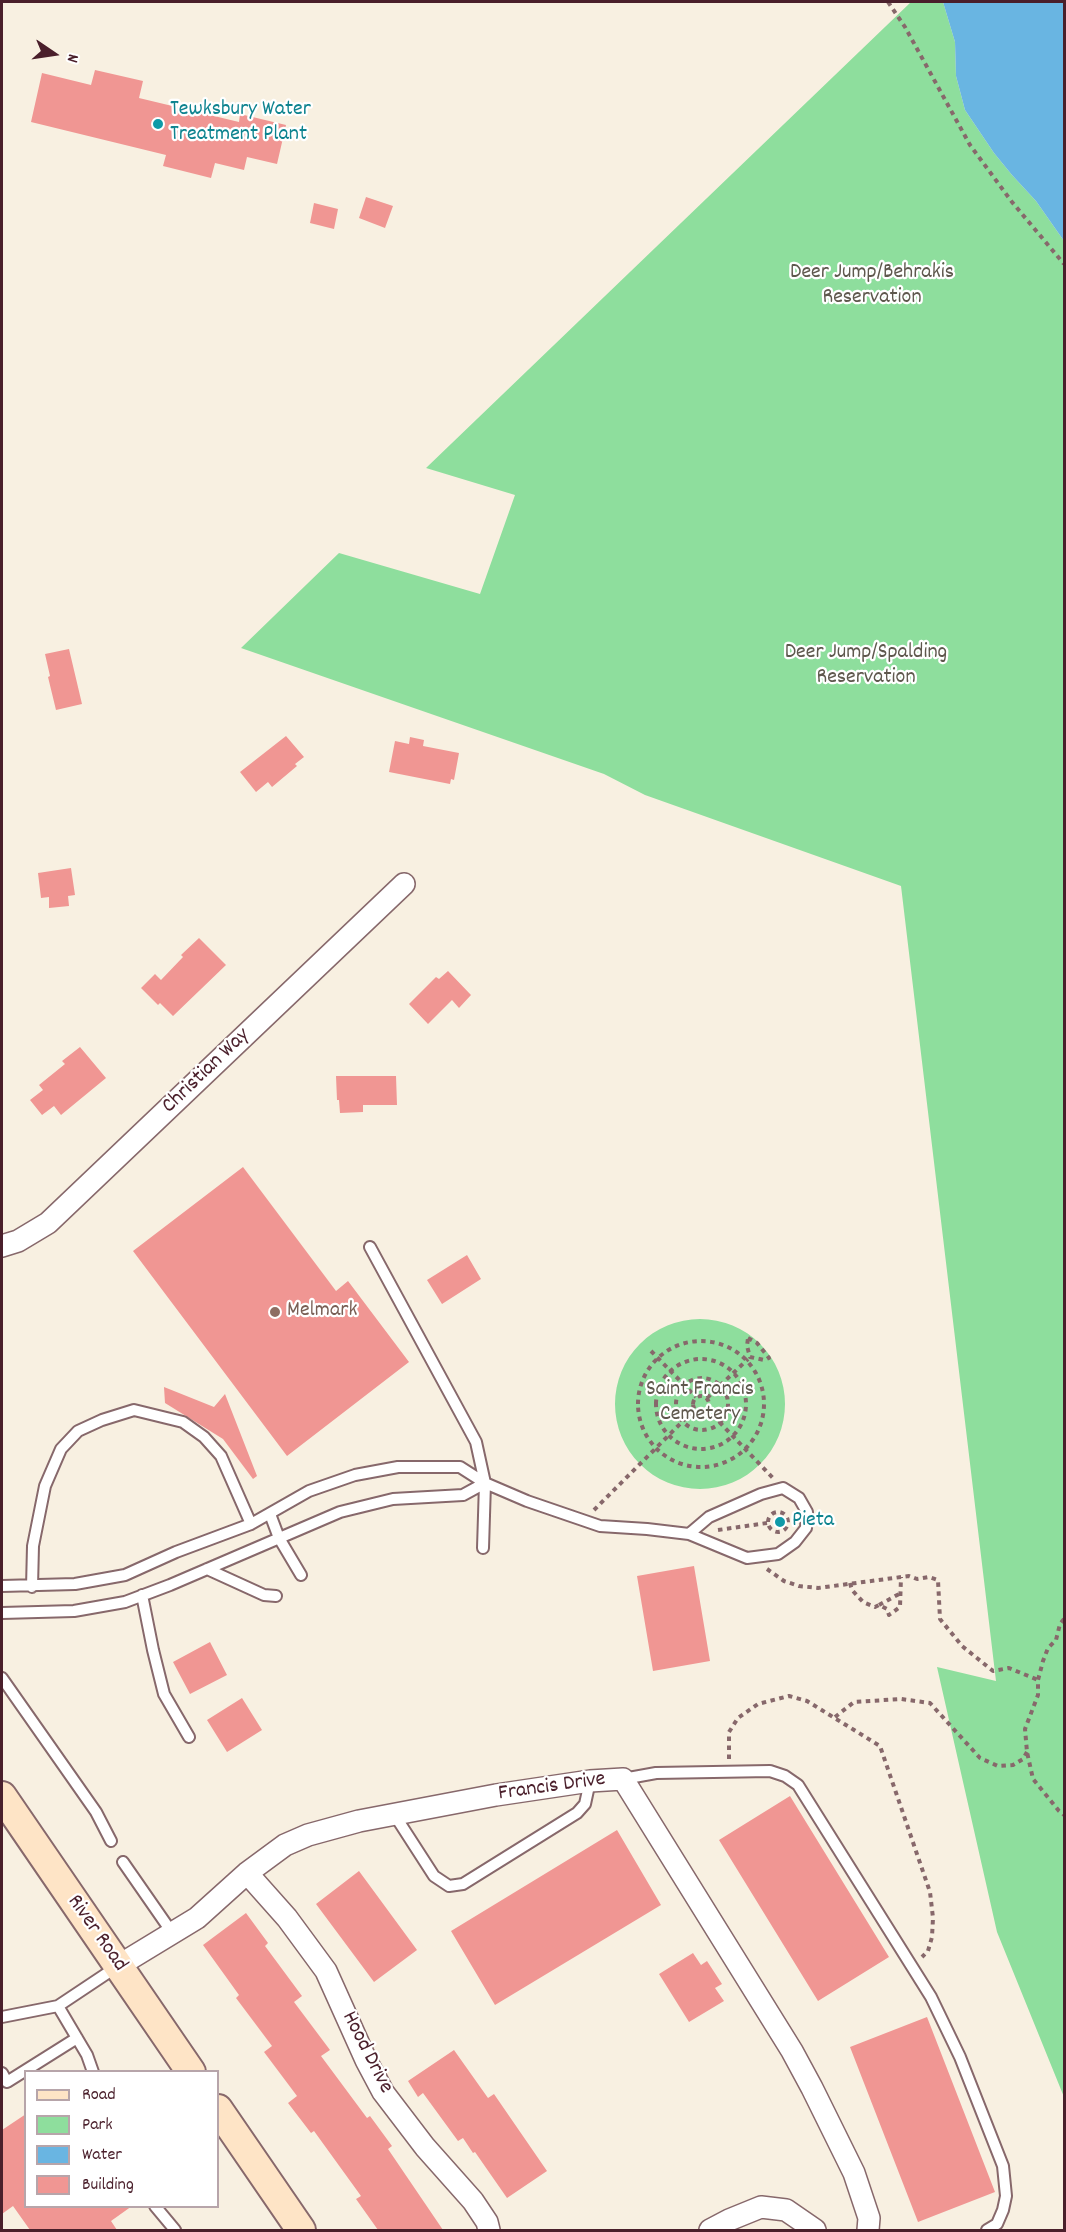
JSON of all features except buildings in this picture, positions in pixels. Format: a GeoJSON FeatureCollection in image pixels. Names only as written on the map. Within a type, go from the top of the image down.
{"type":"FeatureCollection","features":[{"type":"Feature","properties":{"kind":"main road","name":"River Road"},"geometry":{"type":"LineString","coordinates":[[2,1796],[191,2070]]}},
{"type":"Feature","properties":{"kind":"main road"},"geometry":{"type":"LineString","coordinates":[[219,2110],[301,2230]]}},
{"type":"Feature","properties":{"kind":"street","name":"Christian Way"},"geometry":{"type":"LineString","coordinates":[[2,1246],[18,1241],[48,1223],[404,884]]}},
{"type":"Feature","properties":{"kind":"street","name":"Francis Drive"},"geometry":{"type":"LineString","coordinates":[[118,1966],[197,1918],[247,1873],[285,1845],[308,1835],[394,1814],[496,1795],[590,1781],[623,1779],[792,2051],[854,2173],[869,2218],[868,2230]]}},
{"type":"Feature","properties":{"kind":"street","name":"Hood Drive"},"geometry":{"type":"LineString","coordinates":[[247,1873],[287,1918],[326,1971],[383,2092],[425,2146],[473,2201],[487,2222],[489,2230]]}},
{"type":"Feature","properties":{"kind":"street"},"geometry":{"type":"LineString","coordinates":[[710,2230],[761,2207],[786,2210],[815,2230]]}},
{"type":"Feature","properties":{"kind":"lane"},"geometry":{"type":"LineString","coordinates":[[370,1247],[476,1442],[485,1483],[483,1548]]}},
{"type":"Feature","properties":{"kind":"lane"},"geometry":{"type":"LineString","coordinates":[[32,1587],[33,1546],[45,1486],[61,1449],[78,1431],[102,1420],[134,1410],[183,1422],[204,1437],[221,1456],[251,1524]]}},
{"type":"Feature","properties":{"kind":"lane"},"geometry":{"type":"LineString","coordinates":[[2,1586],[32,1587],[75,1584],[125,1575],[177,1552],[251,1524],[309,1491],[355,1475],[398,1467],[460,1467],[485,1483],[584,1521],[600,1526],[647,1528],[689,1534],[747,1558],[778,1554],[795,1542],[806,1528],[807,1512],[799,1498],[783,1488],[761,1494],[709,1517],[689,1534]]}},
{"type":"Feature","properties":{"kind":"lane"},"geometry":{"type":"LineString","coordinates":[[2,1613],[74,1611],[125,1602],[340,1512],[393,1499],[463,1495],[485,1483]]}},
{"type":"Feature","properties":{"kind":"lane"},"geometry":{"type":"LineString","coordinates":[[270,1514],[279,1538],[301,1575]]}},
{"type":"Feature","properties":{"kind":"lane"},"geometry":{"type":"LineString","coordinates":[[207,1569],[264,1595],[276,1596]]}},
{"type":"Feature","properties":{"kind":"lane"},"geometry":{"type":"LineString","coordinates":[[142,1595],[164,1694],[189,1737]]}},
{"type":"Feature","properties":{"kind":"lane"},"geometry":{"type":"LineString","coordinates":[[2,1678],[96,1812],[111,1841]]}},
{"type":"Feature","properties":{"kind":"lane"},"geometry":{"type":"LineString","coordinates":[[623,1779],[656,1773],[770,1771],[785,1776],[798,1785],[931,1997],[960,2057],[1003,2166],[1006,2196],[1003,2210],[997,2224],[987,2230]]}},
{"type":"Feature","properties":{"kind":"lane"},"geometry":{"type":"LineString","coordinates":[[394,1814],[434,1876],[449,1886],[463,1884],[577,1813],[585,1804],[590,1781]]}},
{"type":"Feature","properties":{"kind":"lane"},"geometry":{"type":"LineString","coordinates":[[123,1862],[173,1934]]}},
{"type":"Feature","properties":{"kind":"lane"},"geometry":{"type":"LineString","coordinates":[[2,2017],[58,2006],[118,1966]]}},
{"type":"Feature","properties":{"kind":"lane"},"geometry":{"type":"LineString","coordinates":[[58,2006],[87,2055],[92,2070]]}},
{"type":"Feature","properties":{"kind":"lane"},"geometry":{"type":"LineString","coordinates":[[26,2070],[77,2038]]}},
{"type":"Feature","properties":{"kind":"lane"},"geometry":{"type":"LineString","coordinates":[[2,2073],[7,2082],[24,2071]]}},
{"type":"Feature","properties":{"kind":"lane"},"geometry":{"type":"LineString","coordinates":[[157,2208],[176,2230]]}},
{"type":"Feature","properties":{"kind":"path"},"geometry":{"type":"LineString","coordinates":[[888,2],[905,27],[970,145],[1012,202],[1065,264]]}},
{"type":"Feature","properties":{"kind":"path"},"geometry":{"type":"LineString","coordinates":[[658,1358],[644,1378],[638,1403],[643,1427],[656,1448],[677,1462],[702,1467],[726,1462],[746,1449],[757,1434],[764,1404],[762,1388],[748,1358],[748,1338],[757,1343],[769,1358],[756,1360],[748,1358],[727,1346],[702,1340],[678,1345],[658,1358]]}},
{"type":"Feature","properties":{"kind":"path"},"geometry":{"type":"LineString","coordinates":[[651,1351],[696,1397]]}},
{"type":"Feature","properties":{"kind":"path"},"geometry":{"type":"LineString","coordinates":[[707,1398],[748,1358]]}},
{"type":"Feature","properties":{"kind":"path"},"geometry":{"type":"LineString","coordinates":[[699,1359],[719,1363],[734,1372],[744,1390],[746,1409],[740,1426],[733,1436],[714,1447],[698,1449],[682,1444],[669,1435],[660,1422],[657,1406],[659,1390],[670,1372],[680,1365],[699,1359]]}},
{"type":"Feature","properties":{"kind":"path"},"geometry":{"type":"LineString","coordinates":[[701,1377],[721,1385],[728,1405],[727,1412],[720,1423],[712,1428],[698,1430],[682,1422],[675,1406],[678,1392],[683,1385],[694,1378],[701,1377]]}},
{"type":"Feature","properties":{"kind":"path"},"geometry":{"type":"LineString","coordinates":[[704,1395],[707,1398],[710,1404],[707,1409],[700,1412],[695,1409],[693,1402],[696,1397],[704,1395]]}},
{"type":"Feature","properties":{"kind":"path"},"geometry":{"type":"LineString","coordinates":[[584,1521],[695,1409]]}},
{"type":"Feature","properties":{"kind":"path"},"geometry":{"type":"LineString","coordinates":[[707,1409],[783,1488]]}},
{"type":"Feature","properties":{"kind":"path"},"geometry":{"type":"LineString","coordinates":[[778,1512],[785,1514],[788,1524],[783,1531],[777,1532],[770,1529],[767,1523],[771,1514],[778,1512]]}},
{"type":"Feature","properties":{"kind":"path"},"geometry":{"type":"LineString","coordinates":[[689,1534],[767,1523]]}},
{"type":"Feature","properties":{"kind":"path"},"geometry":{"type":"LineString","coordinates":[[747,1558],[784,1581],[799,1586],[818,1588],[909,1576],[917,1579],[938,1580],[940,1619],[962,1646],[993,1671],[1009,1668],[1038,1680]]}},
{"type":"Feature","properties":{"kind":"path"},"geometry":{"type":"LineString","coordinates":[[879,1605],[887,1609],[889,1615],[900,1607],[901,1577]]}},
{"type":"Feature","properties":{"kind":"path"},"geometry":{"type":"LineString","coordinates":[[850,1583],[852,1590],[863,1602],[875,1607],[900,1594]]}},
{"type":"Feature","properties":{"kind":"path"},"geometry":{"type":"LineString","coordinates":[[1065,1618],[1060,1624],[1056,1640],[1045,1654],[1038,1680],[1038,1695],[1025,1729],[1033,1779],[1059,1811],[1065,1815]]}},
{"type":"Feature","properties":{"kind":"path"},"geometry":{"type":"LineString","coordinates":[[727,1772],[729,1732],[738,1718],[758,1704],[789,1696],[807,1701],[880,1746],[930,1892],[933,1918],[932,1937],[928,1951],[912,1966]]}},
{"type":"Feature","properties":{"kind":"path"},"geometry":{"type":"LineString","coordinates":[[835,1717],[854,1702],[901,1699],[930,1703],[980,1758],[998,1766],[1013,1765],[1023,1760],[1027,1752]]}},
{"type":"Feature","properties":{"kind":"path"},"geometry":{"type":"LineString","coordinates":[[1023,1760],[1029,1763]]}},
{"type":"Feature","properties":{"kind":"green space"},"geometry":{"type":"Polygon","coordinates":[[[911,2],[943,2],[955,42],[956,76],[965,110],[994,153],[1036,201],[1064,241],[1064,2097],[997,1932],[937,1667],[996,1681],[901,886],[645,795],[604,774],[241,648],[339,553],[480,594],[515,495],[426,468],[911,2]]]}},
{"type":"Feature","properties":{"kind":"green space","name":"Saint Francis Cemetery"},"geometry":{"type":"Polygon","coordinates":[[[700,1319],[732,1326],[760,1344],[778,1372],[785,1404],[778,1436],[760,1464],[732,1482],[700,1489],[668,1482],[640,1464],[622,1436],[615,1404],[622,1372],[640,1344],[668,1326],[700,1319]]]}},
{"type":"Feature","properties":{"kind":"water"},"geometry":{"type":"Polygon","coordinates":[[[943,2],[1064,2],[1064,241],[1036,201],[994,153],[965,110],[956,76],[955,42],[943,2]]]}},
{"type":"Feature","properties":{"kind":"place","name":"Tewksbury Water Treatment Plant"},"geometry":{"type":"Point","coordinates":[158,124]}},
{"type":"Feature","properties":{"kind":"place","name":"Melmark"},"geometry":{"type":"Point","coordinates":[275,1312]}},
{"type":"Feature","properties":{"kind":"place","name":"Pieta"},"geometry":{"type":"Point","coordinates":[780,1522]}},
{"type":"Feature","properties":{"kind":"park label","name":"Deer Jump/Behrakis Reservation"},"geometry":{"type":"Point","coordinates":[872,286]}},
{"type":"Feature","properties":{"kind":"park label","name":"Deer Jump/Spalding Reservation"},"geometry":{"type":"Point","coordinates":[866,666]}}]}
